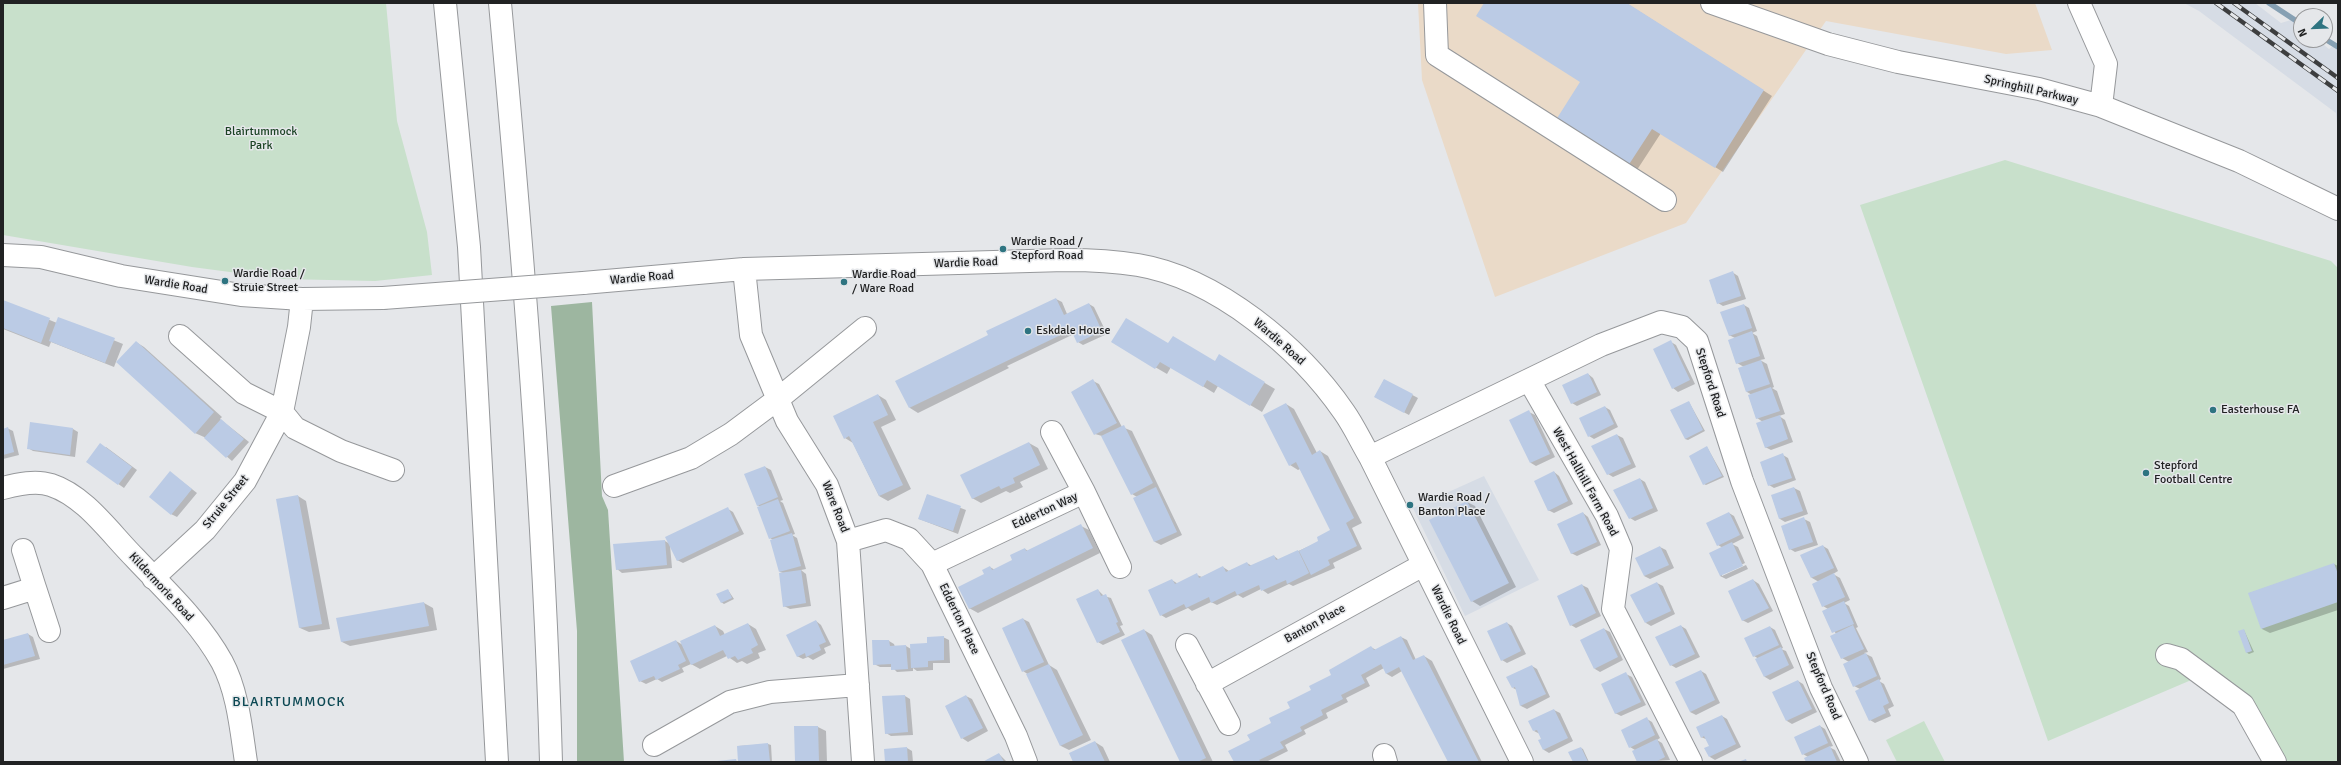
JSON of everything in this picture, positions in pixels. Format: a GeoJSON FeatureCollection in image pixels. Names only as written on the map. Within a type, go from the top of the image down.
{"type":"FeatureCollection","features":[{"type":"Feature","properties":{"kind":"main road"},"geometry":{"type":"LineString","coordinates":[[445,3],[468,247],[496,762]]}},
{"type":"Feature","properties":{"kind":"main road"},"geometry":{"type":"LineString","coordinates":[[500,3],[533,402],[549,676],[551,762]]}},
{"type":"Feature","properties":{"kind":"main road"},"geometry":{"type":"LineString","coordinates":[[1435,3],[1436,55],[1665,200]]}},
{"type":"Feature","properties":{"kind":"main road","name":"Springhill Parkway"},"geometry":{"type":"LineString","coordinates":[[1714,3],[1828,44],[1898,62],[2039,90],[2101,106],[2239,161],[2338,209]]}},
{"type":"Feature","properties":{"kind":"main road"},"geometry":{"type":"LineString","coordinates":[[2078,3],[2106,64],[2101,106]]}},
{"type":"Feature","properties":{"kind":"main road","name":"Wardie Road"},"geometry":{"type":"LineString","coordinates":[[3,255],[41,256],[120,276],[204,290],[302,299],[383,298],[744,269],[1065,260],[1103,261],[1140,265],[1169,274],[1209,292],[1246,313],[1283,342],[1303,362],[1345,413],[1370,457],[1522,762]]}},
{"type":"Feature","properties":{"kind":"main road","name":"Ware Road"},"geometry":{"type":"LineString","coordinates":[[744,269],[751,335],[787,421],[828,485],[848,541],[863,762]]}},
{"type":"Feature","properties":{"kind":"main road","name":"Struie Street"},"geometry":{"type":"LineString","coordinates":[[153,578],[205,530],[245,481],[282,412],[299,327],[302,299]]}},
{"type":"Feature","properties":{"kind":"main road","name":"Stepford Road"},"geometry":{"type":"LineString","coordinates":[[1370,457],[1601,345],[1661,322],[1682,327],[1697,341],[1742,481],[1821,688],[1858,762]]}},
{"type":"Feature","properties":{"kind":"main road"},"geometry":{"type":"LineString","coordinates":[[614,486],[691,458],[731,434],[778,399],[865,328]]}},
{"type":"Feature","properties":{"kind":"main road"},"geometry":{"type":"LineString","coordinates":[[180,336],[244,393],[282,412],[295,428],[314,438],[393,470]]}},
{"type":"Feature","properties":{"kind":"main road","name":"West Hallhill Farm Road"},"geometry":{"type":"LineString","coordinates":[[1528,380],[1607,516],[1621,549],[1614,609],[1691,762]]}},
{"type":"Feature","properties":{"kind":"main road"},"geometry":{"type":"LineString","coordinates":[[1052,432],[1084,492]]}},
{"type":"Feature","properties":{"kind":"main road","name":"Kildermorie Road"},"geometry":{"type":"LineString","coordinates":[[3,488],[34,483],[50,485],[67,493],[86,507],[174,598],[222,663],[237,708],[246,762]]}},
{"type":"Feature","properties":{"kind":"main road","name":"Edderton Way"},"geometry":{"type":"LineString","coordinates":[[932,564],[1084,492],[1120,567]]}},
{"type":"Feature","properties":{"kind":"main road","name":"Edderton Place"},"geometry":{"type":"LineString","coordinates":[[848,541],[886,530],[909,539],[932,564],[1016,736],[1026,762]]}},
{"type":"Feature","properties":{"kind":"main road"},"geometry":{"type":"LineString","coordinates":[[23,550],[48,631]]}},
{"type":"Feature","properties":{"kind":"main road","name":"Banton Place"},"geometry":{"type":"LineString","coordinates":[[1207,684],[1424,565]]}},
{"type":"Feature","properties":{"kind":"main road"},"geometry":{"type":"LineString","coordinates":[[3,598],[35,588]]}},
{"type":"Feature","properties":{"kind":"main road"},"geometry":{"type":"LineString","coordinates":[[1187,645],[1229,724]]}},
{"type":"Feature","properties":{"kind":"main road"},"geometry":{"type":"LineString","coordinates":[[2167,654],[2181,659],[2243,705],[2275,762]]}},
{"type":"Feature","properties":{"kind":"main road"},"geometry":{"type":"LineString","coordinates":[[654,745],[730,702],[770,692],[858,685]]}},
{"type":"Feature","properties":{"kind":"shaded area"},"geometry":{"type":"Polygon","coordinates":[[[1418,3],[2035,3],[2052,50],[2006,54],[1826,21],[1686,223],[1495,297],[1422,80],[1418,3]]]}},
{"type":"Feature","properties":{"kind":"shaded area"},"geometry":{"type":"Polygon","coordinates":[[[2184,3],[2255,3],[2281,23],[2291,20],[2293,21],[2293,48],[2329,49],[2333,48],[2333,46],[2338,42],[2338,137],[2336,113],[2199,11],[2184,3]]]}},
{"type":"Feature","properties":{"kind":"shaded area"},"geometry":{"type":"Polygon","coordinates":[[[1484,476],[1539,580],[1465,616],[1413,508],[1484,476]]]}},
{"type":"Feature","properties":{"kind":"green space","name":"Blairtummock Park"},"geometry":{"type":"Polygon","coordinates":[[[3,3],[386,3],[397,121],[427,232],[432,275],[375,281],[283,279],[192,267],[3,235],[3,3]]]}},
{"type":"Feature","properties":{"kind":"green space","name":"Stepford Football Centre"},"geometry":{"type":"Polygon","coordinates":[[[2005,160],[2331,261],[2338,268],[2338,762],[2268,762],[2243,720],[2196,678],[2048,741],[1860,205],[2005,160]]]}},
{"type":"Feature","properties":{"kind":"green space"},"geometry":{"type":"Polygon","coordinates":[[[592,302],[602,496],[608,510],[624,762],[577,762],[577,631],[551,306],[592,302]]]}},
{"type":"Feature","properties":{"kind":"green space"},"geometry":{"type":"Polygon","coordinates":[[[1924,721],[1945,762],[1897,762],[1886,740],[1924,721]]]}},
{"type":"Feature","properties":{"kind":"building"},"geometry":{"type":"Polygon","coordinates":[[[1484,3],[1627,3],[1764,90],[1715,168],[1652,129],[1626,169],[1554,123],[1580,82],[1476,16],[1484,3]]]}},
{"type":"Feature","properties":{"kind":"building"},"geometry":{"type":"Polygon","coordinates":[[[1733,271],[1741,296],[1717,304],[1709,280],[1733,271]]]}},
{"type":"Feature","properties":{"kind":"building"},"geometry":{"type":"Polygon","coordinates":[[[1056,298],[1064,315],[1089,303],[1102,331],[1077,343],[1071,330],[909,408],[895,381],[988,335],[986,331],[1056,298]]]}},
{"type":"Feature","properties":{"kind":"building"},"geometry":{"type":"Polygon","coordinates":[[[3,300],[50,318],[41,343],[3,328],[3,300]]]}},
{"type":"Feature","properties":{"kind":"building"},"geometry":{"type":"Polygon","coordinates":[[[1744,304],[1752,328],[1729,336],[1720,312],[1744,304]]]}},
{"type":"Feature","properties":{"kind":"building"},"geometry":{"type":"Polygon","coordinates":[[[58,317],[115,338],[105,363],[49,341],[58,317]]]}},
{"type":"Feature","properties":{"kind":"building"},"geometry":{"type":"Polygon","coordinates":[[[1126,318],[1168,343],[1173,336],[1215,361],[1219,354],[1265,382],[1250,406],[1207,380],[1203,387],[1160,362],[1155,369],[1111,342],[1126,318]]]}},
{"type":"Feature","properties":{"kind":"building"},"geometry":{"type":"Polygon","coordinates":[[[1752,331],[1760,356],[1736,364],[1728,340],[1752,331]]]}},
{"type":"Feature","properties":{"kind":"building"},"geometry":{"type":"Polygon","coordinates":[[[1671,340],[1690,380],[1672,389],[1653,349],[1671,340]]]}},
{"type":"Feature","properties":{"kind":"building"},"geometry":{"type":"Polygon","coordinates":[[[136,341],[214,412],[195,434],[116,362],[136,341]]]}},
{"type":"Feature","properties":{"kind":"building"},"geometry":{"type":"Polygon","coordinates":[[[1761,360],[1770,384],[1746,392],[1738,368],[1761,360]]]}},
{"type":"Feature","properties":{"kind":"building"},"geometry":{"type":"Polygon","coordinates":[[[1588,373],[1597,392],[1571,404],[1562,385],[1588,373]]]}},
{"type":"Feature","properties":{"kind":"building"},"geometry":{"type":"Polygon","coordinates":[[[1093,379],[1117,423],[1094,435],[1071,392],[1093,379]]]}},
{"type":"Feature","properties":{"kind":"building"},"geometry":{"type":"Polygon","coordinates":[[[1384,379],[1413,394],[1404,413],[1374,397],[1384,379]]]}},
{"type":"Feature","properties":{"kind":"building"},"geometry":{"type":"Polygon","coordinates":[[[1771,387],[1780,411],[1756,419],[1748,395],[1771,387]]]}},
{"type":"Feature","properties":{"kind":"building"},"geometry":{"type":"Polygon","coordinates":[[[878,394],[888,415],[873,422],[903,485],[879,496],[849,436],[844,439],[833,416],[878,394]]]}},
{"type":"Feature","properties":{"kind":"building"},"geometry":{"type":"Polygon","coordinates":[[[1689,401],[1703,430],[1685,439],[1670,410],[1689,401]]]}},
{"type":"Feature","properties":{"kind":"building"},"geometry":{"type":"Polygon","coordinates":[[[1286,403],[1312,455],[1320,450],[1354,518],[1346,523],[1357,546],[1328,560],[1330,565],[1311,575],[1299,551],[1318,541],[1317,537],[1330,530],[1296,462],[1289,466],[1263,415],[1286,403]]]}},
{"type":"Feature","properties":{"kind":"building"},"geometry":{"type":"Polygon","coordinates":[[[1605,406],[1614,424],[1588,437],[1579,418],[1605,406]]]}},
{"type":"Feature","properties":{"kind":"building"},"geometry":{"type":"Polygon","coordinates":[[[1529,410],[1550,454],[1530,463],[1509,420],[1529,410]]]}},
{"type":"Feature","properties":{"kind":"building"},"geometry":{"type":"Polygon","coordinates":[[[1780,415],[1788,439],[1765,448],[1756,423],[1780,415]]]}},
{"type":"Feature","properties":{"kind":"building"},"geometry":{"type":"Polygon","coordinates":[[[221,419],[244,439],[226,458],[204,438],[221,419]]]}},
{"type":"Feature","properties":{"kind":"building"},"geometry":{"type":"Polygon","coordinates":[[[30,422],[73,428],[70,455],[27,449],[30,422]]]}},
{"type":"Feature","properties":{"kind":"building"},"geometry":{"type":"Polygon","coordinates":[[[1124,425],[1153,483],[1131,495],[1101,436],[1124,425]]]}},
{"type":"Feature","properties":{"kind":"building"},"geometry":{"type":"Polygon","coordinates":[[[8,427],[14,452],[3,455],[3,429],[8,427]]]}},
{"type":"Feature","properties":{"kind":"building"},"geometry":{"type":"Polygon","coordinates":[[[1617,434],[1631,464],[1607,475],[1591,446],[1617,434]]]}},
{"type":"Feature","properties":{"kind":"building"},"geometry":{"type":"Polygon","coordinates":[[[1029,442],[1040,465],[1013,478],[1015,483],[1001,489],[999,486],[972,499],[960,475],[1029,442]]]}},
{"type":"Feature","properties":{"kind":"building"},"geometry":{"type":"Polygon","coordinates":[[[100,443],[132,467],[118,485],[86,462],[100,443]]]}},
{"type":"Feature","properties":{"kind":"building"},"geometry":{"type":"Polygon","coordinates":[[[1707,446],[1722,476],[1703,485],[1689,456],[1707,446]]]}},
{"type":"Feature","properties":{"kind":"building"},"geometry":{"type":"Polygon","coordinates":[[[1783,453],[1792,478],[1768,486],[1760,462],[1783,453]]]}},
{"type":"Feature","properties":{"kind":"building"},"geometry":{"type":"Polygon","coordinates":[[[765,466],[778,497],[757,506],[744,474],[765,466]]]}},
{"type":"Feature","properties":{"kind":"building"},"geometry":{"type":"Polygon","coordinates":[[[170,471],[192,489],[171,515],[149,497],[170,471]]]}},
{"type":"Feature","properties":{"kind":"building"},"geometry":{"type":"Polygon","coordinates":[[[1554,471],[1568,501],[1548,511],[1534,481],[1554,471]]]}},
{"type":"Feature","properties":{"kind":"building"},"geometry":{"type":"Polygon","coordinates":[[[1640,478],[1653,508],[1629,519],[1613,490],[1640,478]]]}},
{"type":"Feature","properties":{"kind":"building"},"geometry":{"type":"Polygon","coordinates":[[[1156,487],[1177,532],[1154,542],[1133,498],[1156,487]]]}},
{"type":"Feature","properties":{"kind":"building"},"geometry":{"type":"Polygon","coordinates":[[[1794,487],[1803,511],[1779,519],[1771,495],[1794,487]]]}},
{"type":"Feature","properties":{"kind":"building"},"geometry":{"type":"Polygon","coordinates":[[[927,494],[961,506],[953,531],[918,519],[927,494]]]}},
{"type":"Feature","properties":{"kind":"building"},"geometry":{"type":"Polygon","coordinates":[[[298,495],[322,624],[299,628],[276,499],[298,495]]]}},
{"type":"Feature","properties":{"kind":"building"},"geometry":{"type":"Polygon","coordinates":[[[778,499],[790,531],[769,539],[757,507],[778,499]]]}},
{"type":"Feature","properties":{"kind":"building"},"geometry":{"type":"Polygon","coordinates":[[[1467,501],[1509,583],[1471,602],[1429,520],[1467,501]]]}},
{"type":"Feature","properties":{"kind":"building"},"geometry":{"type":"Polygon","coordinates":[[[728,507],[739,531],[677,561],[665,537],[728,507]]]}},
{"type":"Feature","properties":{"kind":"building"},"geometry":{"type":"Polygon","coordinates":[[[1583,512],[1597,542],[1571,554],[1557,524],[1583,512]]]}},
{"type":"Feature","properties":{"kind":"building"},"geometry":{"type":"Polygon","coordinates":[[[1729,512],[1740,535],[1717,546],[1706,523],[1729,512]]]}},
{"type":"Feature","properties":{"kind":"building"},"geometry":{"type":"Polygon","coordinates":[[[1804,517],[1813,542],[1789,550],[1781,526],[1804,517]]]}},
{"type":"Feature","properties":{"kind":"building"},"geometry":{"type":"Polygon","coordinates":[[[1081,524],[1093,548],[969,609],[958,587],[984,574],[982,570],[990,566],[992,570],[1012,560],[1010,555],[1025,548],[1026,551],[1081,524]]]}},
{"type":"Feature","properties":{"kind":"building"},"geometry":{"type":"Polygon","coordinates":[[[792,533],[801,566],[779,572],[770,540],[792,533]]]}},
{"type":"Feature","properties":{"kind":"building"},"geometry":{"type":"Polygon","coordinates":[[[665,540],[667,565],[616,570],[613,544],[665,540]]]}},
{"type":"Feature","properties":{"kind":"building"},"geometry":{"type":"Polygon","coordinates":[[[1732,542],[1743,566],[1720,576],[1709,553],[1732,542]]]}},
{"type":"Feature","properties":{"kind":"building"},"geometry":{"type":"Polygon","coordinates":[[[1823,545],[1834,568],[1811,578],[1800,555],[1823,545]]]}},
{"type":"Feature","properties":{"kind":"building"},"geometry":{"type":"Polygon","coordinates":[[[1660,546],[1669,565],[1644,576],[1635,558],[1660,546]]]}},
{"type":"Feature","properties":{"kind":"building"},"geometry":{"type":"Polygon","coordinates":[[[1298,550],[1309,573],[1287,584],[1286,580],[1261,591],[1259,585],[1237,595],[1235,591],[1211,603],[1209,597],[1186,608],[1184,604],[1160,616],[1148,590],[1172,579],[1175,584],[1197,573],[1199,578],[1223,566],[1226,572],[1247,562],[1249,566],[1274,555],[1276,560],[1298,550]]]}},
{"type":"Feature","properties":{"kind":"building"},"geometry":{"type":"Polygon","coordinates":[[[2334,563],[2338,574],[2338,602],[2261,629],[2248,593],[2334,563]]]}},
{"type":"Feature","properties":{"kind":"building"},"geometry":{"type":"Polygon","coordinates":[[[801,570],[806,603],[783,607],[779,573],[801,570]]]}},
{"type":"Feature","properties":{"kind":"building"},"geometry":{"type":"Polygon","coordinates":[[[1834,573],[1845,597],[1822,607],[1812,584],[1834,573]]]}},
{"type":"Feature","properties":{"kind":"building"},"geometry":{"type":"Polygon","coordinates":[[[1753,579],[1769,608],[1742,621],[1728,591],[1753,579]]]}},
{"type":"Feature","properties":{"kind":"building"},"geometry":{"type":"Polygon","coordinates":[[[1657,582],[1671,611],[1645,623],[1630,595],[1657,582]]]}},
{"type":"Feature","properties":{"kind":"building"},"geometry":{"type":"Polygon","coordinates":[[[1582,584],[1596,613],[1570,626],[1557,596],[1582,584]]]}},
{"type":"Feature","properties":{"kind":"building"},"geometry":{"type":"Polygon","coordinates":[[[728,589],[732,598],[721,603],[716,594],[728,589]]]}},
{"type":"Feature","properties":{"kind":"building"},"geometry":{"type":"Polygon","coordinates":[[[1098,589],[1101,596],[1106,594],[1118,622],[1116,623],[1120,632],[1097,643],[1076,599],[1098,589]]]}},
{"type":"Feature","properties":{"kind":"building"},"geometry":{"type":"Polygon","coordinates":[[[1844,601],[1854,624],[1832,633],[1822,611],[1844,601]]]}},
{"type":"Feature","properties":{"kind":"building"},"geometry":{"type":"Polygon","coordinates":[[[424,602],[429,626],[341,642],[336,618],[424,602]]]}},
{"type":"Feature","properties":{"kind":"building"},"geometry":{"type":"Polygon","coordinates":[[[1023,618],[1044,662],[1022,672],[1002,628],[1023,618]]]}},
{"type":"Feature","properties":{"kind":"building"},"geometry":{"type":"Polygon","coordinates":[[[816,620],[826,642],[819,645],[821,650],[806,657],[805,653],[797,657],[786,635],[816,620]]]}},
{"type":"Feature","properties":{"kind":"building"},"geometry":{"type":"Polygon","coordinates":[[[1507,622],[1521,651],[1501,661],[1487,631],[1507,622]]]}},
{"type":"Feature","properties":{"kind":"building"},"geometry":{"type":"Polygon","coordinates":[[[748,623],[758,645],[751,649],[753,653],[738,660],[735,656],[728,659],[723,650],[691,665],[680,641],[715,625],[720,636],[748,623]]]}},
{"type":"Feature","properties":{"kind":"building"},"geometry":{"type":"Polygon","coordinates":[[[1681,625],[1695,654],[1670,666],[1655,637],[1681,625]]]}},
{"type":"Feature","properties":{"kind":"building"},"geometry":{"type":"Polygon","coordinates":[[[1853,625],[1864,649],[1841,659],[1830,636],[1853,625]]]}},
{"type":"Feature","properties":{"kind":"building"},"geometry":{"type":"Polygon","coordinates":[[[1770,626],[1779,645],[1753,657],[1744,638],[1770,626]]]}},
{"type":"Feature","properties":{"kind":"building"},"geometry":{"type":"Polygon","coordinates":[[[1604,628],[1618,657],[1594,669],[1580,640],[1604,628]]]}},
{"type":"Feature","properties":{"kind":"building"},"geometry":{"type":"Polygon","coordinates":[[[1144,629],[1206,758],[1197,762],[1180,762],[1121,640],[1144,629]]]}},
{"type":"Feature","properties":{"kind":"building"},"geometry":{"type":"Polygon","coordinates":[[[2244,629],[2252,651],[2246,653],[2238,631],[2244,629]]]}},
{"type":"Feature","properties":{"kind":"building"},"geometry":{"type":"Polygon","coordinates":[[[28,633],[35,656],[3,665],[3,640],[28,633]]]}},
{"type":"Feature","properties":{"kind":"building"},"geometry":{"type":"Polygon","coordinates":[[[944,636],[944,660],[928,661],[928,667],[911,668],[910,644],[927,643],[927,637],[944,636]]]}},
{"type":"Feature","properties":{"kind":"building"},"geometry":{"type":"Polygon","coordinates":[[[1401,636],[1413,660],[1424,655],[1479,762],[1448,762],[1399,667],[1386,674],[1381,664],[1361,675],[1365,683],[1341,695],[1343,699],[1321,710],[1323,715],[1300,727],[1302,731],[1280,742],[1284,748],[1259,760],[1261,762],[1234,762],[1228,751],[1250,740],[1247,735],[1271,723],[1269,718],[1290,708],[1287,702],[1311,690],[1309,686],[1331,675],[1329,670],[1371,646],[1374,650],[1401,636]]]}},
{"type":"Feature","properties":{"kind":"building"},"geometry":{"type":"Polygon","coordinates":[[[676,640],[686,661],[678,665],[680,669],[656,680],[654,676],[639,682],[630,661],[676,640]]]}},
{"type":"Feature","properties":{"kind":"building"},"geometry":{"type":"Polygon","coordinates":[[[872,640],[889,640],[890,646],[906,645],[908,669],[891,670],[891,664],[873,665],[872,640]]]}},
{"type":"Feature","properties":{"kind":"building"},"geometry":{"type":"Polygon","coordinates":[[[1781,647],[1789,665],[1764,677],[1755,659],[1781,647]]]}},
{"type":"Feature","properties":{"kind":"building"},"geometry":{"type":"Polygon","coordinates":[[[1866,653],[1877,676],[1853,687],[1843,664],[1866,653]]]}},
{"type":"Feature","properties":{"kind":"building"},"geometry":{"type":"Polygon","coordinates":[[[1049,664],[1083,735],[1060,746],[1026,674],[1049,664]]]}},
{"type":"Feature","properties":{"kind":"building"},"geometry":{"type":"Polygon","coordinates":[[[1532,665],[1546,694],[1520,706],[1515,687],[1512,688],[1506,677],[1532,665]]]}},
{"type":"Feature","properties":{"kind":"building"},"geometry":{"type":"Polygon","coordinates":[[[1701,670],[1715,700],[1690,712],[1675,682],[1701,670]]]}},
{"type":"Feature","properties":{"kind":"building"},"geometry":{"type":"Polygon","coordinates":[[[1626,672],[1641,702],[1615,714],[1601,684],[1626,672]]]}},
{"type":"Feature","properties":{"kind":"building"},"geometry":{"type":"Polygon","coordinates":[[[1879,679],[1889,703],[1883,706],[1886,713],[1869,721],[1855,691],[1879,679]]]}},
{"type":"Feature","properties":{"kind":"building"},"geometry":{"type":"Polygon","coordinates":[[[1798,680],[1812,709],[1786,721],[1772,692],[1798,680]]]}},
{"type":"Feature","properties":{"kind":"building"},"geometry":{"type":"Polygon","coordinates":[[[905,695],[908,732],[885,734],[882,696],[905,695]]]}},
{"type":"Feature","properties":{"kind":"building"},"geometry":{"type":"Polygon","coordinates":[[[966,695],[983,728],[961,739],[945,706],[966,695]]]}},
{"type":"Feature","properties":{"kind":"building"},"geometry":{"type":"Polygon","coordinates":[[[1554,709],[1568,738],[1543,750],[1538,740],[1541,739],[1537,730],[1533,731],[1528,721],[1554,709]]]}},
{"type":"Feature","properties":{"kind":"building"},"geometry":{"type":"Polygon","coordinates":[[[1722,715],[1736,744],[1709,757],[1704,748],[1709,746],[1704,736],[1701,738],[1696,727],[1722,715]]]}},
{"type":"Feature","properties":{"kind":"building"},"geometry":{"type":"Polygon","coordinates":[[[1647,717],[1655,735],[1629,748],[1621,730],[1647,717]]]}},
{"type":"Feature","properties":{"kind":"building"},"geometry":{"type":"Polygon","coordinates":[[[1820,725],[1828,743],[1802,755],[1794,737],[1820,725]]]}},
{"type":"Feature","properties":{"kind":"building"},"geometry":{"type":"Polygon","coordinates":[[[794,726],[818,726],[819,762],[795,762],[794,726]]]}},
{"type":"Feature","properties":{"kind":"building"},"geometry":{"type":"Polygon","coordinates":[[[1657,739],[1665,757],[1655,762],[1637,762],[1632,751],[1657,739]]]}},
{"type":"Feature","properties":{"kind":"building"},"geometry":{"type":"Polygon","coordinates":[[[1095,741],[1105,762],[1073,762],[1069,753],[1095,741]]]}},
{"type":"Feature","properties":{"kind":"building"},"geometry":{"type":"Polygon","coordinates":[[[768,743],[770,762],[738,762],[737,746],[768,743]]]}},
{"type":"Feature","properties":{"kind":"building"},"geometry":{"type":"Polygon","coordinates":[[[1830,746],[1837,762],[1806,762],[1804,758],[1830,746]]]}},
{"type":"Feature","properties":{"kind":"building"},"geometry":{"type":"Polygon","coordinates":[[[907,747],[908,762],[885,762],[884,749],[907,747]]]}},
{"type":"Feature","properties":{"kind":"building"},"geometry":{"type":"Polygon","coordinates":[[[1581,747],[1588,762],[1573,762],[1568,752],[1581,747]]]}},
{"type":"Feature","properties":{"kind":"building"},"geometry":{"type":"Polygon","coordinates":[[[999,753],[1004,762],[983,762],[986,760],[999,753]]]}},
{"type":"Feature","properties":{"kind":"building"},"geometry":{"type":"Polygon","coordinates":[[[736,759],[737,762],[717,762],[717,761],[736,759]]]}},
{"type":"Feature","properties":{"kind":"building"},"geometry":{"type":"Polygon","coordinates":[[[1746,759],[1747,762],[1738,762],[1746,759]]]}},
{"type":"Feature","properties":{"kind":"waterway"},"geometry":{"type":"LineString","coordinates":[[2269,3],[2293,19]]}},
{"type":"Feature","properties":{"kind":"waterway"},"geometry":{"type":"LineString","coordinates":[[2333,44],[2338,47]]}},
{"type":"Feature","properties":{"kind":"railway"},"geometry":{"type":"LineString","coordinates":[[2216,3],[2338,91]]}},
{"type":"Feature","properties":{"kind":"railway"},"geometry":{"type":"LineString","coordinates":[[2234,3],[2338,78]]}},
{"type":"Feature","properties":{"kind":"place","name":"Wardie Road / Stepford Road"},"geometry":{"type":"Point","coordinates":[1003,249]}},
{"type":"Feature","properties":{"kind":"place","name":"Wardie Road / Struie Street"},"geometry":{"type":"Point","coordinates":[225,281]}},
{"type":"Feature","properties":{"kind":"place","name":"Wardie Road / Ware Road"},"geometry":{"type":"Point","coordinates":[844,282]}},
{"type":"Feature","properties":{"kind":"place","name":"Eskdale House"},"geometry":{"type":"Point","coordinates":[1028,331]}},
{"type":"Feature","properties":{"kind":"place","name":"Easterhouse FA"},"geometry":{"type":"Point","coordinates":[2213,410]}},
{"type":"Feature","properties":{"kind":"place","name":"Stepford Football Centre"},"geometry":{"type":"Point","coordinates":[2146,473]}},
{"type":"Feature","properties":{"kind":"place","name":"Wardie Road / Banton Place"},"geometry":{"type":"Point","coordinates":[1410,505]}},
{"type":"Feature","properties":{"kind":"district","name":"BLAIRTUMMOCK"},"geometry":{"type":"Point","coordinates":[289,702]}}]}
